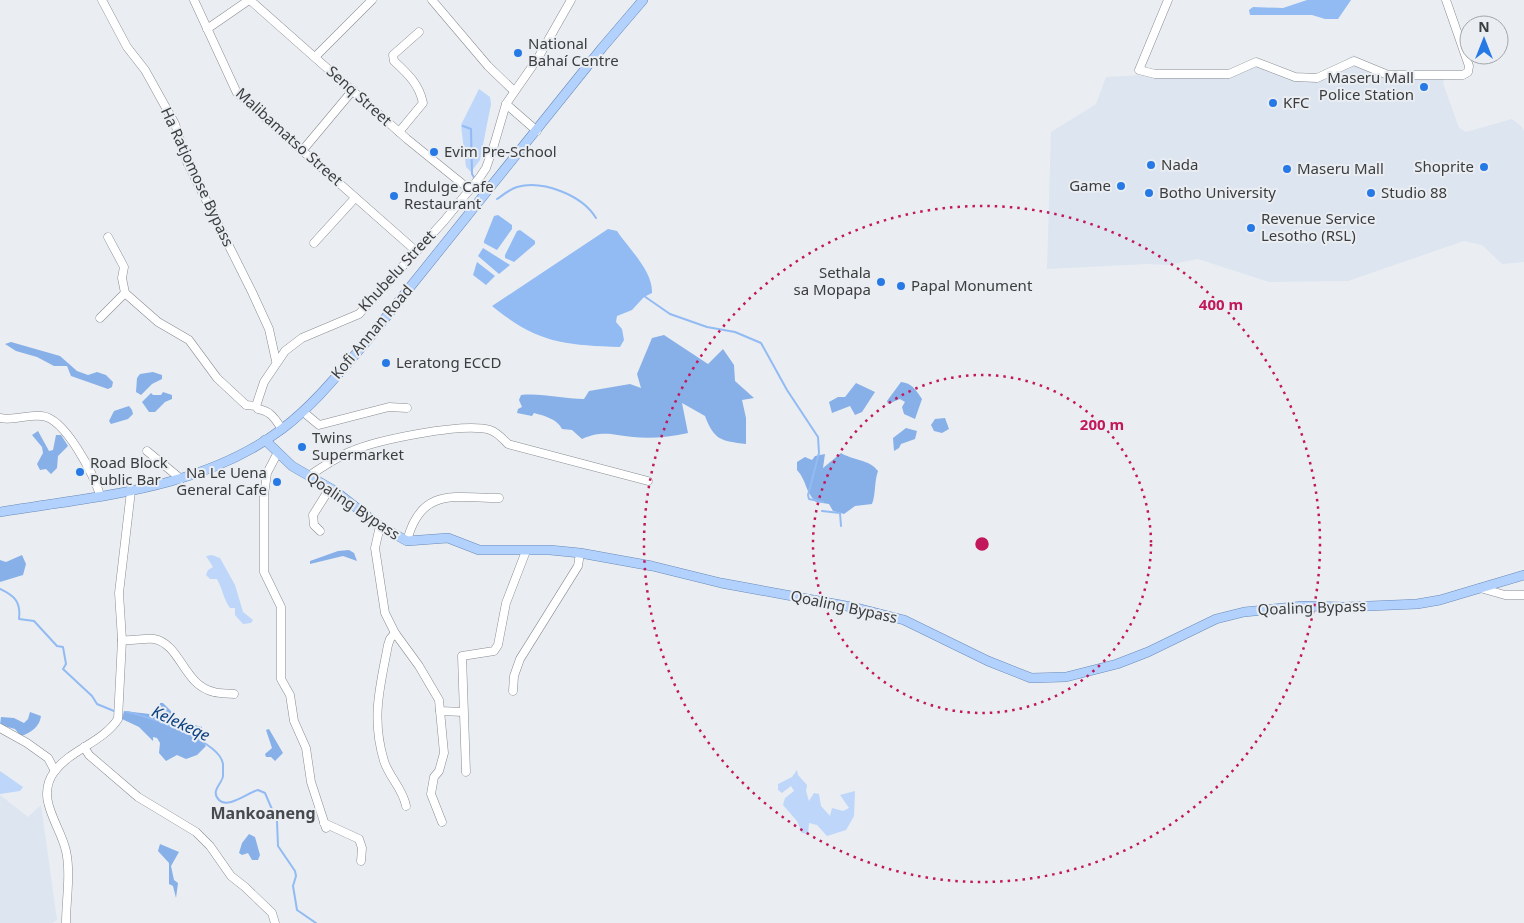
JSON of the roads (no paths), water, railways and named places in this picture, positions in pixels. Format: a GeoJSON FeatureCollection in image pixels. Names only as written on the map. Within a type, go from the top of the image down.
{"type":"FeatureCollection","features":[{"type":"Feature","properties":{"kind":"main road","name":"Kofi Annan Road"},"geometry":{"type":"LineString","coordinates":[[0,512],[131,491],[181,479],[216,466],[282,429],[343,368],[643,0]]}},
{"type":"Feature","properties":{"kind":"main road","name":"Qoaling Bypass"},"geometry":{"type":"LineString","coordinates":[[264,440],[277,454],[330,488],[380,526],[407,541],[448,538],[479,550],[550,550],[580,553],[644,564],[721,584],[885,614],[904,620],[1011,671],[1031,678],[1050,679],[1066,677],[1117,664],[1148,652],[1216,619],[1244,612],[1303,606],[1346,607],[1417,604],[1440,600],[1524,575]]}},
{"type":"Feature","properties":{"kind":"street","name":"Ha Ratjomose Bypass"},"geometry":{"type":"LineString","coordinates":[[102,0],[127,47],[145,70],[175,124],[187,162],[252,292],[270,334],[276,361]]}},
{"type":"Feature","properties":{"kind":"street","name":"Malibamatso Street"},"geometry":{"type":"LineString","coordinates":[[194,0],[237,93],[416,251]]}},
{"type":"Feature","properties":{"kind":"street"},"geometry":{"type":"LineString","coordinates":[[207,29],[250,0]]}},
{"type":"Feature","properties":{"kind":"street","name":"Senq Street"},"geometry":{"type":"LineString","coordinates":[[250,0],[399,132],[470,190]]}},
{"type":"Feature","properties":{"kind":"street"},"geometry":{"type":"LineString","coordinates":[[315,57],[372,0]]}},
{"type":"Feature","properties":{"kind":"street"},"geometry":{"type":"LineString","coordinates":[[432,0],[488,66],[514,91]]}},
{"type":"Feature","properties":{"kind":"street","name":"Khubelu Street"},"geometry":{"type":"LineString","coordinates":[[256,406],[264,382],[276,361],[293,343],[359,314],[470,190],[486,168],[506,104],[538,58],[571,0]]}},
{"type":"Feature","properties":{"kind":"street"},"geometry":{"type":"LineString","coordinates":[[1168,0],[1139,70],[1155,74],[1229,74],[1256,62],[1294,77],[1317,78],[1354,61],[1388,75],[1463,75],[1468,72],[1469,66],[1446,0]]}},
{"type":"Feature","properties":{"kind":"street"},"geometry":{"type":"LineString","coordinates":[[399,132],[423,103],[420,90],[412,76],[394,61],[393,55],[419,32]]}},
{"type":"Feature","properties":{"kind":"street"},"geometry":{"type":"LineString","coordinates":[[302,151],[353,90]]}},
{"type":"Feature","properties":{"kind":"street"},"geometry":{"type":"LineString","coordinates":[[506,104],[537,131]]}},
{"type":"Feature","properties":{"kind":"street"},"geometry":{"type":"LineString","coordinates":[[314,243],[355,198]]}},
{"type":"Feature","properties":{"kind":"street"},"geometry":{"type":"LineString","coordinates":[[108,237],[124,267],[122,278],[125,293],[158,322],[189,340],[217,378],[246,405],[256,406],[274,416],[282,429]]}},
{"type":"Feature","properties":{"kind":"street"},"geometry":{"type":"LineString","coordinates":[[100,318],[125,293]]}},
{"type":"Feature","properties":{"kind":"street"},"geometry":{"type":"LineString","coordinates":[[307,415],[319,425],[389,407],[407,408]]}},
{"type":"Feature","properties":{"kind":"street"},"geometry":{"type":"LineString","coordinates":[[0,418],[14,419],[40,416],[50,419],[68,437],[82,456],[94,477],[100,495]]}},
{"type":"Feature","properties":{"kind":"street"},"geometry":{"type":"LineString","coordinates":[[309,476],[352,451],[378,442],[442,430],[478,428],[492,430],[508,444],[547,454],[555,458],[648,481]]}},
{"type":"Feature","properties":{"kind":"street"},"geometry":{"type":"LineString","coordinates":[[148,451],[181,479]]}},
{"type":"Feature","properties":{"kind":"street"},"geometry":{"type":"LineString","coordinates":[[277,454],[267,473],[264,495],[264,572],[280,607],[281,679],[290,695],[294,721],[306,748],[311,782],[325,825],[359,839],[362,848],[361,861]]}},
{"type":"Feature","properties":{"kind":"street"},"geometry":{"type":"LineString","coordinates":[[320,531],[314,525],[313,515],[330,488]]}},
{"type":"Feature","properties":{"kind":"street"},"geometry":{"type":"LineString","coordinates":[[66,923],[68,867],[66,850],[48,805],[46,793],[54,771],[74,752],[112,728],[118,719],[122,640],[120,594],[131,491]]}},
{"type":"Feature","properties":{"kind":"street"},"geometry":{"type":"LineString","coordinates":[[407,541],[416,518],[440,498],[452,496],[499,498]]}},
{"type":"Feature","properties":{"kind":"street"},"geometry":{"type":"LineString","coordinates":[[380,526],[376,548],[382,602],[389,625],[420,666],[440,700],[443,762],[434,777],[431,794],[442,822]]}},
{"type":"Feature","properties":{"kind":"street"},"geometry":{"type":"LineString","coordinates":[[466,772],[462,656],[494,651],[498,645],[506,603],[526,550]]}},
{"type":"Feature","properties":{"kind":"street"},"geometry":{"type":"LineString","coordinates":[[513,691],[514,676],[520,659],[578,566],[580,553]]}},
{"type":"Feature","properties":{"kind":"street"},"geometry":{"type":"LineString","coordinates":[[1480,588],[1505,595],[1524,595]]}},
{"type":"Feature","properties":{"kind":"street"},"geometry":{"type":"LineString","coordinates":[[395,633],[390,639],[388,646],[376,718],[384,760],[395,783],[404,795],[406,806]]}},
{"type":"Feature","properties":{"kind":"street"},"geometry":{"type":"LineString","coordinates":[[122,640],[154,639],[165,644],[173,651],[195,683],[213,692],[234,694]]}},
{"type":"Feature","properties":{"kind":"street"},"geometry":{"type":"LineString","coordinates":[[440,711],[463,712]]}},
{"type":"Feature","properties":{"kind":"street"},"geometry":{"type":"LineString","coordinates":[[0,728],[27,743],[48,758],[54,771]]}},
{"type":"Feature","properties":{"kind":"street"},"geometry":{"type":"LineString","coordinates":[[84,747],[89,755],[138,797],[196,832],[210,846],[231,876],[245,886],[272,913],[275,923]]}},
{"type":"Feature","properties":{"kind":"waterway"},"geometry":{"type":"LineString","coordinates":[[463,126],[471,129],[472,174],[475,179]]}},
{"type":"Feature","properties":{"kind":"waterway"},"geometry":{"type":"LineString","coordinates":[[497,199],[517,187],[527,185],[550,188],[572,196],[590,210],[596,218]]}},
{"type":"Feature","properties":{"kind":"waterway"},"geometry":{"type":"LineString","coordinates":[[644,296],[670,314],[707,327],[735,332],[761,343],[787,390],[818,437],[819,453],[808,495],[809,499],[823,502]]}},
{"type":"Feature","properties":{"kind":"waterway"},"geometry":{"type":"LineString","coordinates":[[822,511],[840,513],[841,526]]}},
{"type":"Feature","properties":{"kind":"waterway","name":"Kelekeqe"},"geometry":{"type":"LineString","coordinates":[[0,589],[10,594],[16,600],[19,608],[19,619],[34,621],[57,646],[63,647],[66,664],[63,669],[92,696],[97,704],[114,711]]}},
{"type":"Feature","properties":{"kind":"waterway","name":"Kelekeqe"},"geometry":{"type":"LineString","coordinates":[[127,712],[166,724],[197,738],[219,755],[223,764],[223,776],[216,791],[219,800],[227,803],[258,790],[265,793],[277,821],[278,846],[295,871],[296,876],[293,886],[297,910],[316,923]]}},
{"type":"Feature","properties":{"kind":"place","name":"National Bahaí Centre"},"geometry":{"type":"Point","coordinates":[518,53]}},
{"type":"Feature","properties":{"kind":"place","name":"Maseru Mall Police Station"},"geometry":{"type":"Point","coordinates":[1424,87]}},
{"type":"Feature","properties":{"kind":"place","name":"KFC"},"geometry":{"type":"Point","coordinates":[1273,103]}},
{"type":"Feature","properties":{"kind":"place","name":"Evim Pre-School"},"geometry":{"type":"Point","coordinates":[434,152]}},
{"type":"Feature","properties":{"kind":"place","name":"Nada"},"geometry":{"type":"Point","coordinates":[1151,165]}},
{"type":"Feature","properties":{"kind":"place","name":"Shoprite"},"geometry":{"type":"Point","coordinates":[1484,167]}},
{"type":"Feature","properties":{"kind":"place","name":"Maseru Mall"},"geometry":{"type":"Point","coordinates":[1287,169]}},
{"type":"Feature","properties":{"kind":"place","name":"Game"},"geometry":{"type":"Point","coordinates":[1121,186]}},
{"type":"Feature","properties":{"kind":"place","name":"Botho University"},"geometry":{"type":"Point","coordinates":[1149,193]}},
{"type":"Feature","properties":{"kind":"place","name":"Studio 88"},"geometry":{"type":"Point","coordinates":[1371,193]}},
{"type":"Feature","properties":{"kind":"place","name":"Indulge Cafe Restaurant"},"geometry":{"type":"Point","coordinates":[394,196]}},
{"type":"Feature","properties":{"kind":"place","name":"Revenue Service Lesotho (RSL)"},"geometry":{"type":"Point","coordinates":[1251,228]}},
{"type":"Feature","properties":{"kind":"place","name":"Sethala sa Mopapa"},"geometry":{"type":"Point","coordinates":[881,282]}},
{"type":"Feature","properties":{"kind":"place","name":"Papal Monument"},"geometry":{"type":"Point","coordinates":[901,286]}},
{"type":"Feature","properties":{"kind":"place","name":"Leratong ECCD"},"geometry":{"type":"Point","coordinates":[386,363]}},
{"type":"Feature","properties":{"kind":"place","name":"Twins Supermarket"},"geometry":{"type":"Point","coordinates":[302,447]}},
{"type":"Feature","properties":{"kind":"place","name":"Road Block Public Bar"},"geometry":{"type":"Point","coordinates":[80,472]}},
{"type":"Feature","properties":{"kind":"place","name":"Na Le Uena General Cafe"},"geometry":{"type":"Point","coordinates":[277,482]}},
{"type":"Feature","properties":{"kind":"district","name":"Mankoaneng"},"geometry":{"type":"Point","coordinates":[263,813]}}]}
